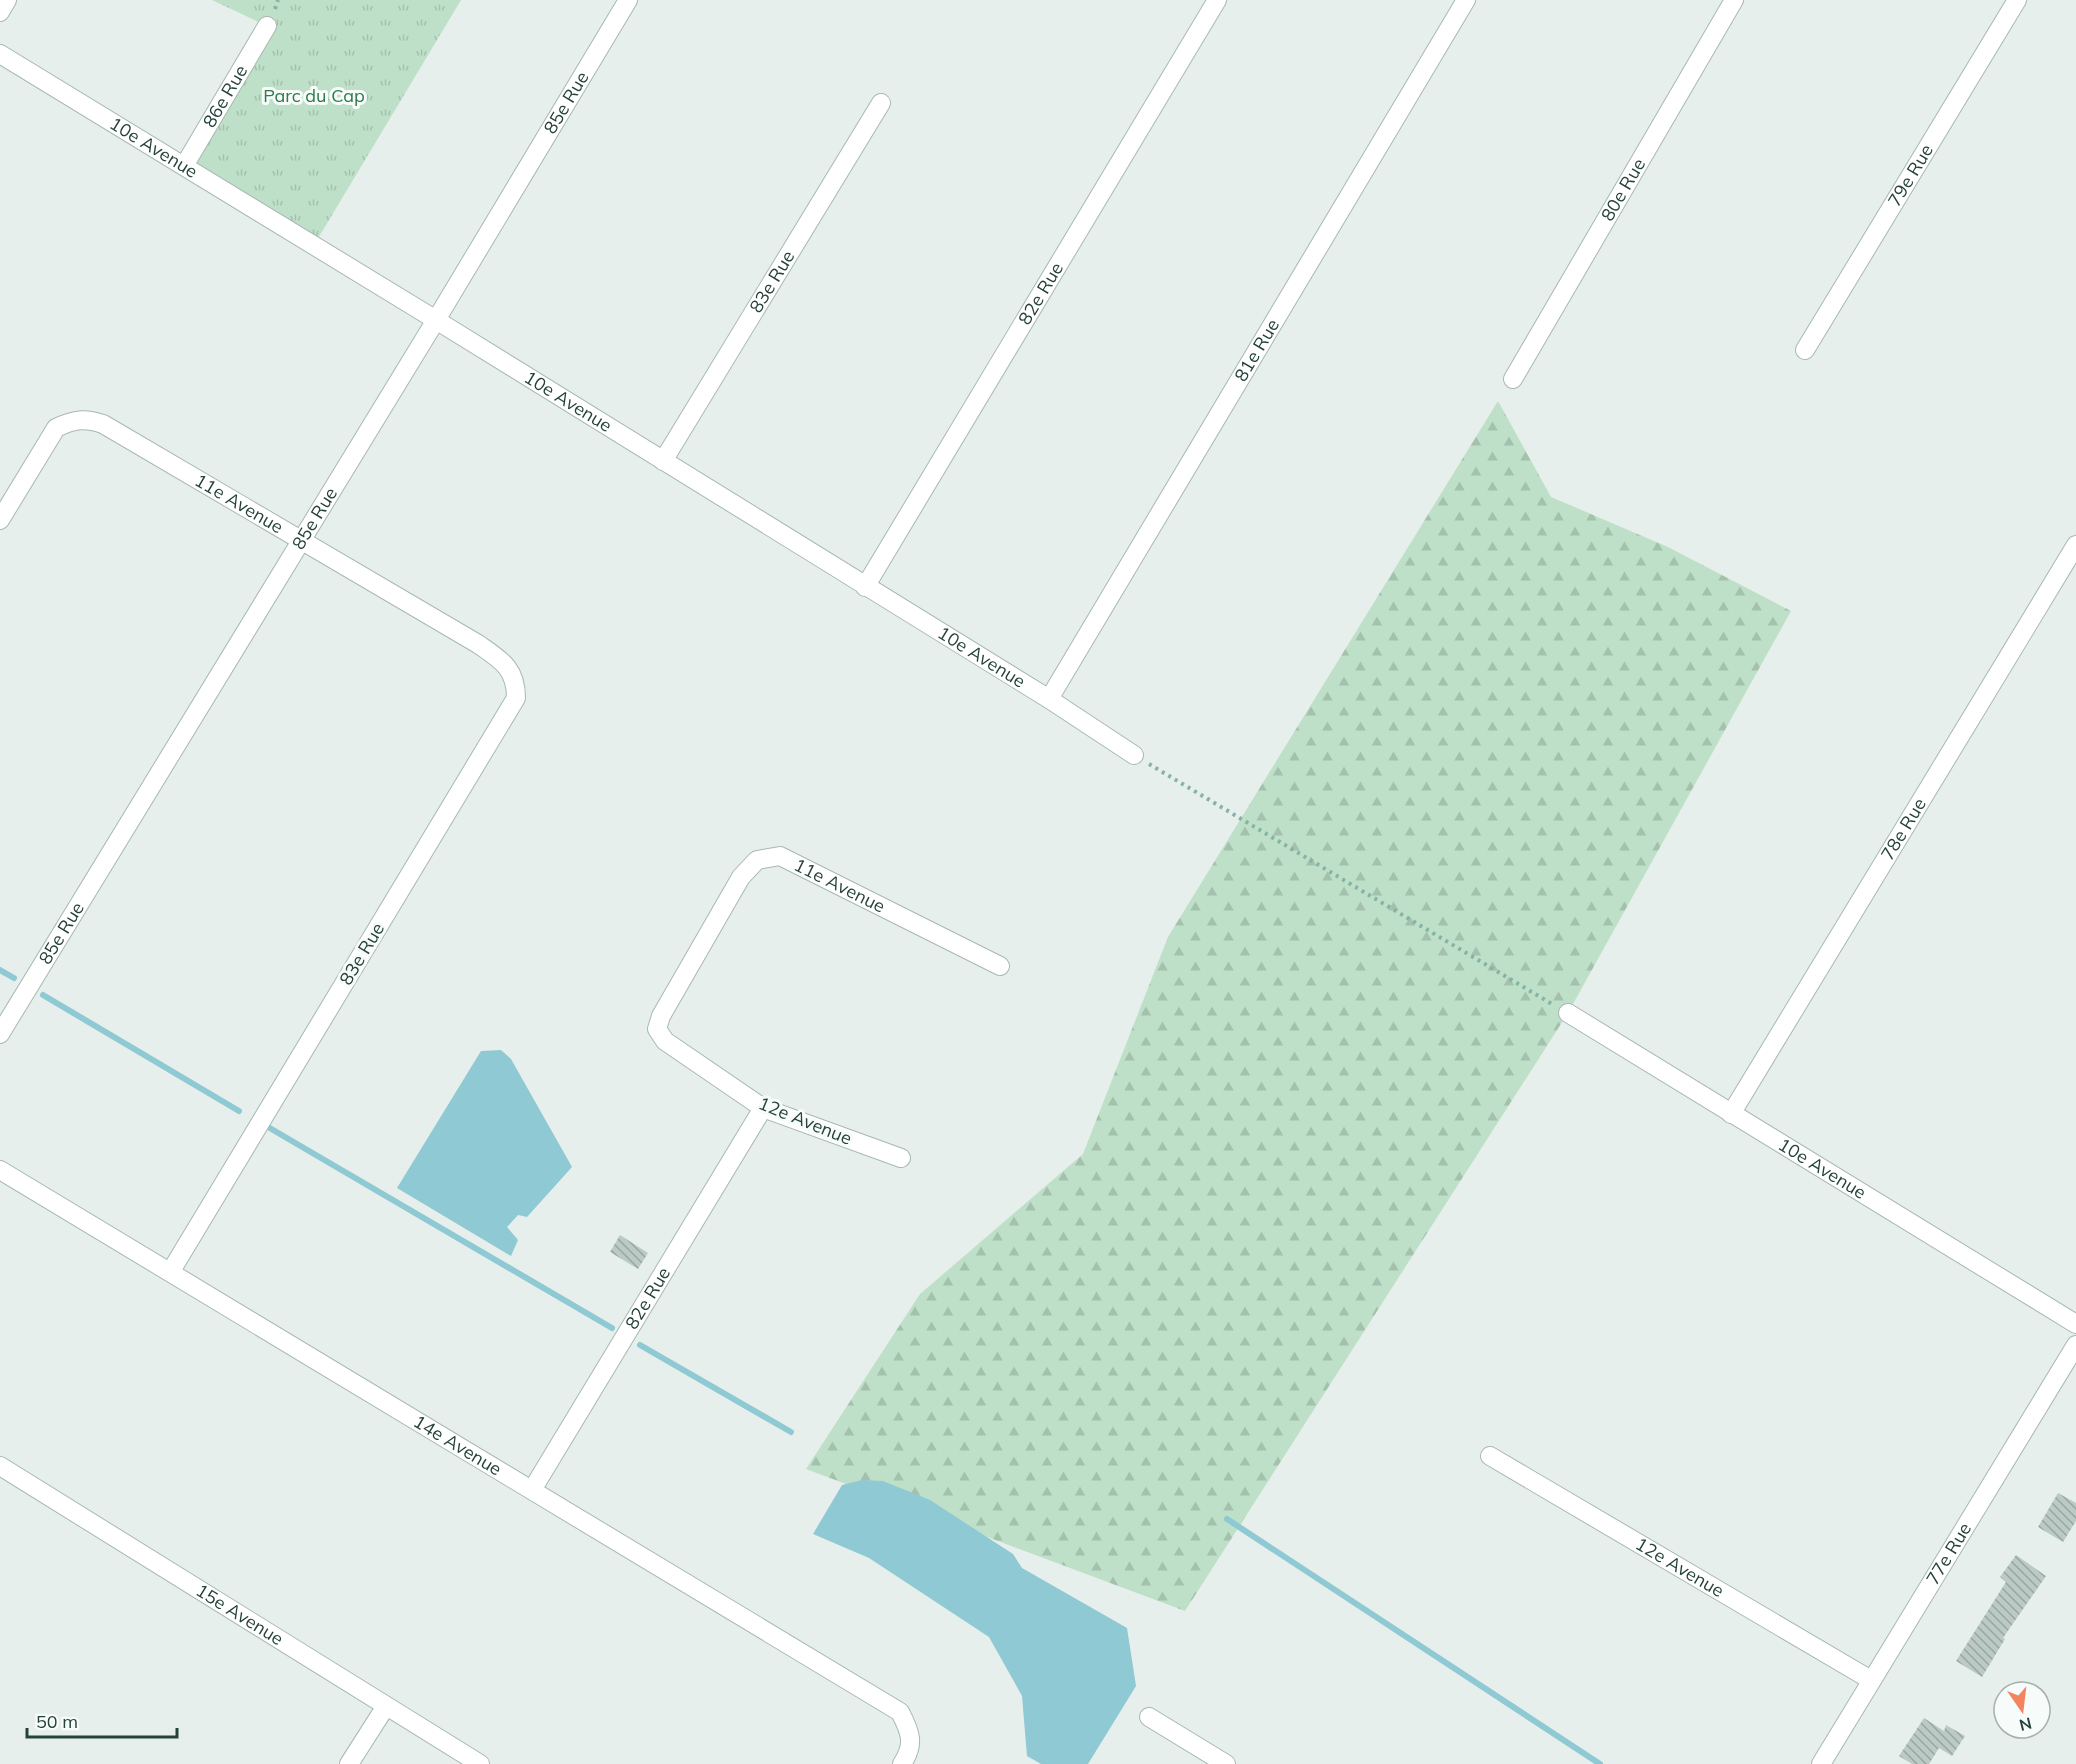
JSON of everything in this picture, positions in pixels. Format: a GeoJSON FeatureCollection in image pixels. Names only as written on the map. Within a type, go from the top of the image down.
{"type":"FeatureCollection","features":[{"type":"Feature","properties":{"kind":"street"},"geometry":{"type":"LineString","coordinates":[[0,12],[8,0]]}},
{"type":"Feature","properties":{"kind":"street","name":"85e Rue"},"geometry":{"type":"LineString","coordinates":[[0,1034],[436,320],[628,0]]}},
{"type":"Feature","properties":{"kind":"street","name":"82e Rue"},"geometry":{"type":"LineString","coordinates":[[865,587],[1217,0]]}},
{"type":"Feature","properties":{"kind":"street","name":"81e Rue"},"geometry":{"type":"LineString","coordinates":[[1049,699],[1466,0]]}},
{"type":"Feature","properties":{"kind":"street","name":"80e Rue"},"geometry":{"type":"LineString","coordinates":[[1513,379],[1734,0]]}},
{"type":"Feature","properties":{"kind":"street","name":"79e Rue"},"geometry":{"type":"LineString","coordinates":[[1805,350],[2017,0]]}},
{"type":"Feature","properties":{"kind":"street","name":"86e Rue"},"geometry":{"type":"LineString","coordinates":[[184,166],[267,26]]}},
{"type":"Feature","properties":{"kind":"street","name":"10e Avenue"},"geometry":{"type":"LineString","coordinates":[[0,54],[436,320],[1049,699],[1134,755]]}},
{"type":"Feature","properties":{"kind":"street","name":"83e Rue"},"geometry":{"type":"LineString","coordinates":[[663,461],[881,103]]}},
{"type":"Feature","properties":{"kind":"street","name":"11e Avenue"},"geometry":{"type":"LineString","coordinates":[[0,520],[56,428],[68,422],[86,418],[103,424],[478,644]]}},
{"type":"Feature","properties":{"kind":"street","name":"78e Rue"},"geometry":{"type":"LineString","coordinates":[[1731,1114],[2076,545]]}},
{"type":"Feature","properties":{"kind":"street","name":"83e Rue"},"geometry":{"type":"LineString","coordinates":[[171,1271],[516,698],[513,674],[501,660],[478,644]]}},
{"type":"Feature","properties":{"kind":"street","name":"11e Avenue"},"geometry":{"type":"LineString","coordinates":[[657,1029],[662,1016],[741,877],[757,860],[780,856],[1000,966]]}},
{"type":"Feature","properties":{"kind":"street","name":"10e Avenue"},"geometry":{"type":"LineString","coordinates":[[1568,1013],[2076,1324]]}},
{"type":"Feature","properties":{"kind":"street","name":"12e Avenue"},"geometry":{"type":"LineString","coordinates":[[657,1029],[665,1041],[763,1108],[901,1158]]}},
{"type":"Feature","properties":{"kind":"street","name":"82e Rue"},"geometry":{"type":"LineString","coordinates":[[532,1490],[763,1108]]}},
{"type":"Feature","properties":{"kind":"street","name":"14e Avenue"},"geometry":{"type":"LineString","coordinates":[[0,1170],[900,1712],[908,1727],[910,1751],[902,1764]]}},
{"type":"Feature","properties":{"kind":"street","name":"77e Rue"},"geometry":{"type":"LineString","coordinates":[[1821,1764],[2076,1345]]}},
{"type":"Feature","properties":{"kind":"street","name":"12e Avenue"},"geometry":{"type":"LineString","coordinates":[[1490,1456],[1871,1680]]}},
{"type":"Feature","properties":{"kind":"street","name":"15e Avenue"},"geometry":{"type":"LineString","coordinates":[[0,1466],[480,1764]]}},
{"type":"Feature","properties":{"kind":"street"},"geometry":{"type":"LineString","coordinates":[[350,1764],[386,1706]]}},
{"type":"Feature","properties":{"kind":"street"},"geometry":{"type":"LineString","coordinates":[[1149,1717],[1226,1764]]}},
{"type":"Feature","properties":{"kind":"path"},"geometry":{"type":"LineString","coordinates":[[1134,755],[1568,1013]]}},
{"type":"Feature","properties":{"kind":"green space","name":"Parc du Cap"},"geometry":{"type":"Polygon","coordinates":[[[212,0],[461,0],[314,245],[184,166],[267,26],[212,0]]]}},
{"type":"Feature","properties":{"kind":"green space"},"geometry":{"type":"Polygon","coordinates":[[[1498,401],[1551,497],[1668,547],[1791,611],[1568,1013],[1185,1611],[806,1469],[920,1294],[1083,1154],[1168,937],[1498,401]]]}},
{"type":"Feature","properties":{"kind":"water"},"geometry":{"type":"Polygon","coordinates":[[[501,1050],[511,1059],[572,1167],[527,1217],[518,1215],[507,1227],[518,1240],[511,1256],[397,1188],[481,1051],[501,1050]]]}},
{"type":"Feature","properties":{"kind":"water"},"geometry":{"type":"Polygon","coordinates":[[[862,1480],[883,1481],[930,1500],[1013,1554],[1022,1568],[1127,1628],[1136,1686],[1088,1764],[1041,1764],[1027,1756],[1022,1696],[989,1637],[869,1558],[813,1534],[842,1485],[862,1480]]]}},
{"type":"Feature","properties":{"kind":"building"},"geometry":{"type":"Polygon","coordinates":[[[620,1235],[648,1253],[638,1269],[610,1252],[620,1235]]]}},
{"type":"Feature","properties":{"kind":"building"},"geometry":{"type":"Polygon","coordinates":[[[2058,1493],[2076,1503],[2076,1521],[2063,1542],[2038,1527],[2058,1493]]]}},
{"type":"Feature","properties":{"kind":"building"},"geometry":{"type":"Polygon","coordinates":[[[2016,1555],[2046,1576],[2003,1638],[2005,1639],[1982,1677],[1956,1661],[2006,1582],[2000,1577],[2016,1555]]]}},
{"type":"Feature","properties":{"kind":"building"},"geometry":{"type":"Polygon","coordinates":[[[1924,1718],[1944,1731],[1946,1725],[1965,1736],[1952,1756],[1939,1748],[1929,1764],[1912,1764],[1899,1756],[1924,1718]]]}},
{"type":"Feature","properties":{"kind":"waterway"},"geometry":{"type":"LineString","coordinates":[[0,970],[14,978]]}},
{"type":"Feature","properties":{"kind":"waterway"},"geometry":{"type":"LineString","coordinates":[[43,995],[239,1111]]}},
{"type":"Feature","properties":{"kind":"waterway"},"geometry":{"type":"LineString","coordinates":[[268,1127],[612,1328]]}},
{"type":"Feature","properties":{"kind":"waterway"},"geometry":{"type":"LineString","coordinates":[[640,1345],[791,1432]]}},
{"type":"Feature","properties":{"kind":"waterway"},"geometry":{"type":"LineString","coordinates":[[1227,1519],[1600,1764]]}}]}
